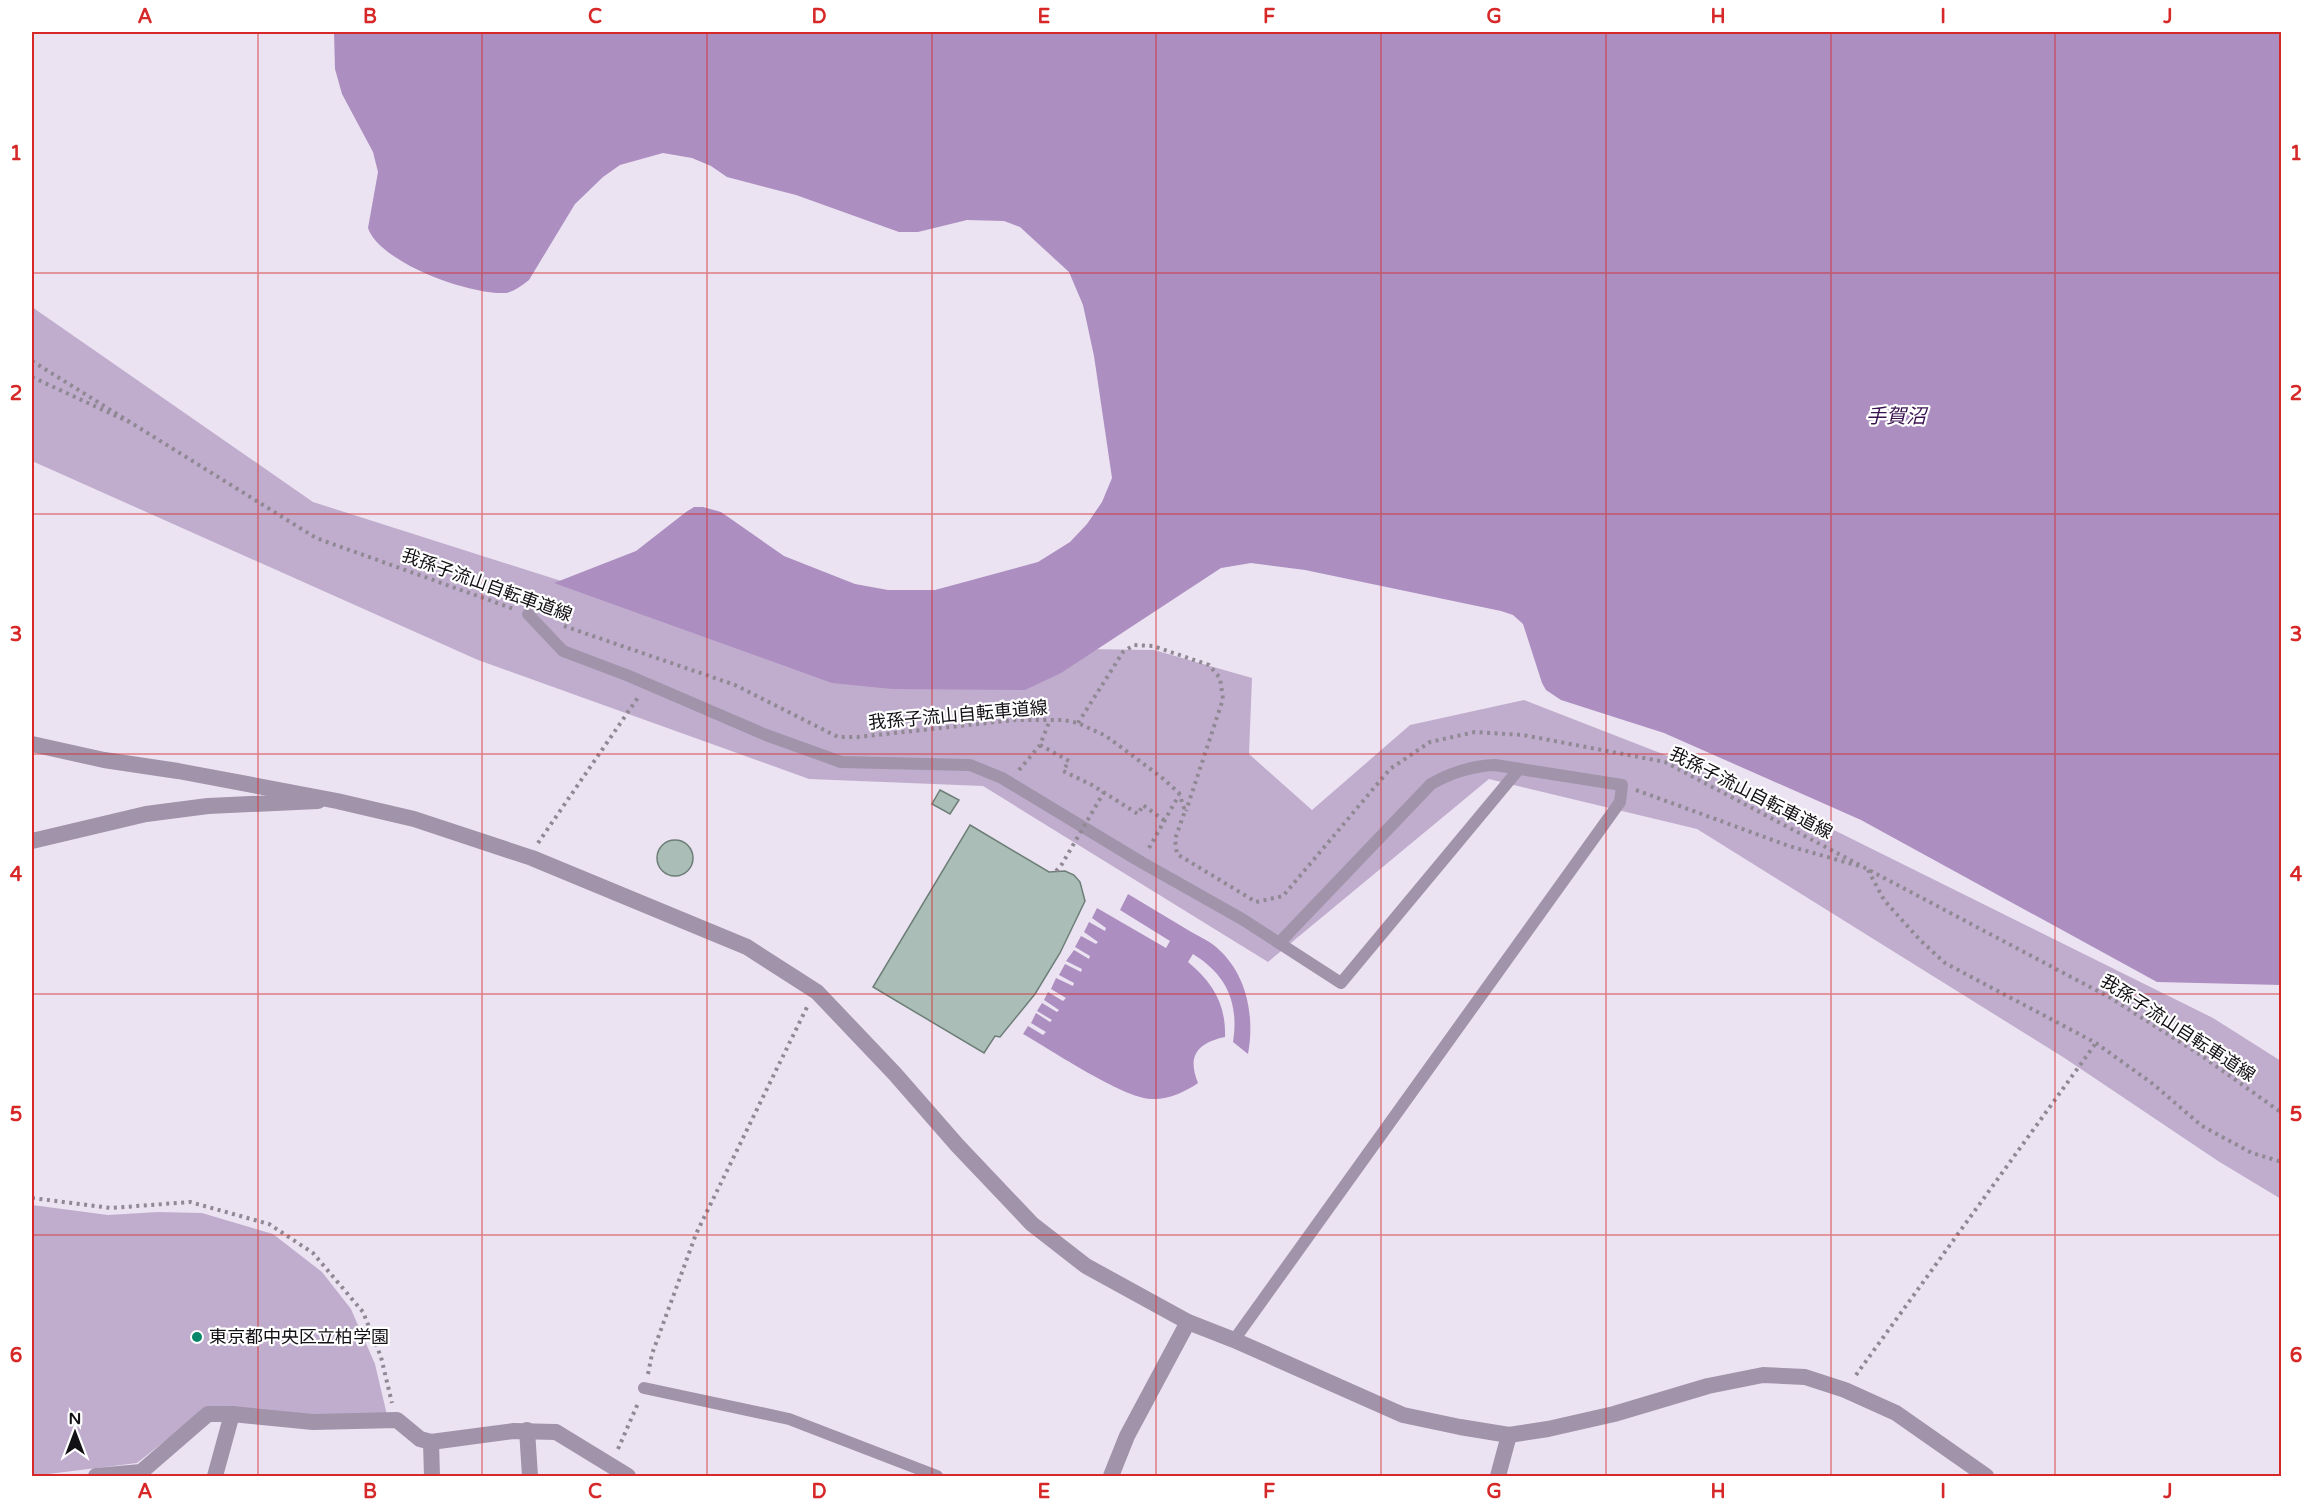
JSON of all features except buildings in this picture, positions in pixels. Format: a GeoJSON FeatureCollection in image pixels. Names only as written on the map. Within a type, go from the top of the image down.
{"type":"FeatureCollection","features":[{"type":"Feature","properties":{"kind":"street"},"geometry":{"type":"LineString","coordinates":[[32,744],[105,760],[178,771],[337,801],[414,819],[532,858],[747,947],[817,992],[1032,1224],[1086,1266],[1188,1322],[1403,1415],[1509,1435],[1614,1414],[1708,1386],[1763,1375],[1805,1377],[1845,1390],[1896,1413],[1986,1476]]}},
{"type":"Feature","properties":{"kind":"street"},"geometry":{"type":"LineString","coordinates":[[32,841],[146,814],[256,802],[337,801]]}},
{"type":"Feature","properties":{"kind":"street"},"geometry":{"type":"LineString","coordinates":[[1111,1476],[1127,1437],[1188,1322]]}},
{"type":"Feature","properties":{"kind":"street"},"geometry":{"type":"LineString","coordinates":[[96,1476],[141,1474],[208,1414],[232,1414],[313,1422],[397,1420],[420,1439],[430,1442],[527,1430],[556,1432],[628,1476]]}},
{"type":"Feature","properties":{"kind":"street"},"geometry":{"type":"LineString","coordinates":[[215,1476],[232,1414]]}},
{"type":"Feature","properties":{"kind":"street"},"geometry":{"type":"LineString","coordinates":[[527,1430],[530,1476]]}},
{"type":"Feature","properties":{"kind":"street"},"geometry":{"type":"LineString","coordinates":[[1498,1476],[1509,1435]]}},
{"type":"Feature","properties":{"kind":"street"},"geometry":{"type":"LineString","coordinates":[[430,1442],[432,1476]]}},
{"type":"Feature","properties":{"kind":"lane"},"geometry":{"type":"LineString","coordinates":[[528,614],[562,651],[648,684],[766,735],[841,762],[970,765],[1002,778],[1141,862],[1242,919],[1341,983],[1520,769]]}},
{"type":"Feature","properties":{"kind":"lane"},"geometry":{"type":"LineString","coordinates":[[1234,1340],[1620,802],[1622,785],[1495,765],[1475,766],[1449,773],[1431,784],[1279,943]]}},
{"type":"Feature","properties":{"kind":"lane"},"geometry":{"type":"LineString","coordinates":[[644,1388],[789,1419],[937,1476]]}},
{"type":"Feature","properties":{"kind":"path","name":"我孫子流山自転車道線"},"geometry":{"type":"LineString","coordinates":[[32,361],[316,538],[528,614]]}},
{"type":"Feature","properties":{"kind":"path"},"geometry":{"type":"LineString","coordinates":[[32,377],[147,431]]}},
{"type":"Feature","properties":{"kind":"path","name":"我孫子流山自転車道線"},"geometry":{"type":"LineString","coordinates":[[561,625],[735,685],[838,737],[858,737],[1015,720],[1078,723],[1106,736],[1179,794]]}},
{"type":"Feature","properties":{"kind":"path"},"geometry":{"type":"LineString","coordinates":[[1078,723],[1123,652],[1134,645],[1153,646],[1209,665],[1220,678],[1223,699],[1185,811]]}},
{"type":"Feature","properties":{"kind":"path"},"geometry":{"type":"LineString","coordinates":[[532,858],[537,845],[648,684]]}},
{"type":"Feature","properties":{"kind":"path"},"geometry":{"type":"LineString","coordinates":[[1023,765],[1040,745],[1050,720]]}},
{"type":"Feature","properties":{"kind":"path","name":"我孫子流山自転車道線"},"geometry":{"type":"LineString","coordinates":[[1185,811],[1175,839],[1177,854],[1256,902],[1283,896],[1390,769],[1430,742],[1475,732],[1523,735],[1665,762],[2109,997],[2199,1054],[2282,1113]]}},
{"type":"Feature","properties":{"kind":"path"},"geometry":{"type":"LineString","coordinates":[[1040,745],[1069,761],[1063,771],[1104,792],[1138,814],[1143,806],[1165,821]]}},
{"type":"Feature","properties":{"kind":"path"},"geometry":{"type":"LineString","coordinates":[[1622,785],[1789,846],[1867,868],[1884,900],[1920,940],[1945,963],[2097,1043],[2153,1084],[2202,1126],[2252,1153],[2282,1162]]}},
{"type":"Feature","properties":{"kind":"path"},"geometry":{"type":"LineString","coordinates":[[1056,871],[1104,792]]}},
{"type":"Feature","properties":{"kind":"path"},"geometry":{"type":"LineString","coordinates":[[1179,794],[1185,811]]}},
{"type":"Feature","properties":{"kind":"path"},"geometry":{"type":"LineString","coordinates":[[1153,841],[1179,794]]}},
{"type":"Feature","properties":{"kind":"path"},"geometry":{"type":"LineString","coordinates":[[610,1467],[644,1388],[652,1354],[696,1234],[802,1014],[817,992]]}},
{"type":"Feature","properties":{"kind":"path"},"geometry":{"type":"LineString","coordinates":[[1845,1390],[2097,1043]]}},
{"type":"Feature","properties":{"kind":"path"},"geometry":{"type":"LineString","coordinates":[[32,1198],[111,1208],[190,1202],[269,1224],[313,1253],[363,1312],[381,1357],[397,1420]]}},
{"type":"Feature","properties":{"kind":"shaded area"},"geometry":{"type":"Polygon","coordinates":[[[32,307],[313,502],[759,644],[1154,650],[1252,678],[1249,754],[1312,810],[1410,725],[1524,700],[1745,786],[2213,1018],[2281,1061],[2281,1199],[2218,1161],[2066,1059],[1697,829],[1489,779],[1268,962],[983,786],[809,779],[478,660],[32,461],[32,307]]]}},
{"type":"Feature","properties":{"kind":"shaded area","name":"東京都中央区立柏学園"},"geometry":{"type":"Polygon","coordinates":[[[32,1205],[108,1215],[158,1212],[202,1213],[273,1234],[322,1272],[351,1309],[375,1364],[387,1415],[327,1417],[204,1410],[137,1463],[32,1476],[32,1205]]]}},
{"type":"Feature","properties":{"kind":"water","name":"手賀沼"},"geometry":{"type":"Polygon","coordinates":[[[334,32],[2281,32],[2281,985],[2157,982],[1861,820],[1664,733],[1561,700],[1546,690],[1542,683],[1523,624],[1513,615],[1501,611],[1305,570],[1251,563],[1221,568],[1061,673],[1025,690],[892,689],[832,683],[554,583],[636,551],[694,507],[721,512],[784,556],[855,584],[888,590],[935,590],[1038,562],[1070,542],[1087,524],[1102,502],[1112,478],[1094,356],[1083,305],[1069,272],[1020,227],[1004,221],[967,220],[918,232],[899,232],[796,195],[727,177],[711,166],[692,158],[663,153],[620,165],[603,177],[575,204],[529,280],[517,288],[505,293],[490,292],[449,283],[407,264],[390,253],[376,241],[368,228],[378,172],[373,152],[342,94],[335,69],[334,32]]]}},
{"type":"Feature","properties":{"kind":"water"},"geometry":{"type":"Polygon","coordinates":[[[1128,894],[1216,947],[1227,958],[1242,982],[1249,1010],[1248,1054],[1233,1042],[1234,1015],[1228,991],[1214,971],[1193,954],[1188,962],[1211,986],[1216,995],[1223,1014],[1225,1037],[1207,1043],[1197,1052],[1194,1065],[1198,1083],[1170,1097],[1151,1099],[1123,1091],[1023,1034],[1028,1026],[1043,1035],[1046,1032],[1031,1023],[1036,1013],[1050,1022],[1052,1020],[1037,1011],[1042,1003],[1057,1012],[1059,1010],[1044,1000],[1048,992],[1063,1001],[1066,998],[1051,989],[1056,978],[1073,986],[1074,983],[1059,975],[1065,964],[1081,972],[1082,969],[1066,961],[1074,950],[1089,959],[1090,956],[1075,947],[1081,936],[1096,944],[1098,942],[1084,932],[1089,922],[1105,931],[1106,928],[1092,918],[1097,908],[1166,948],[1170,941],[1120,910],[1128,894]]]}},
{"type":"Feature","properties":{"kind":"place","name":"東京都中央区立柏学園"},"geometry":{"type":"Point","coordinates":[197,1337]}}]}
